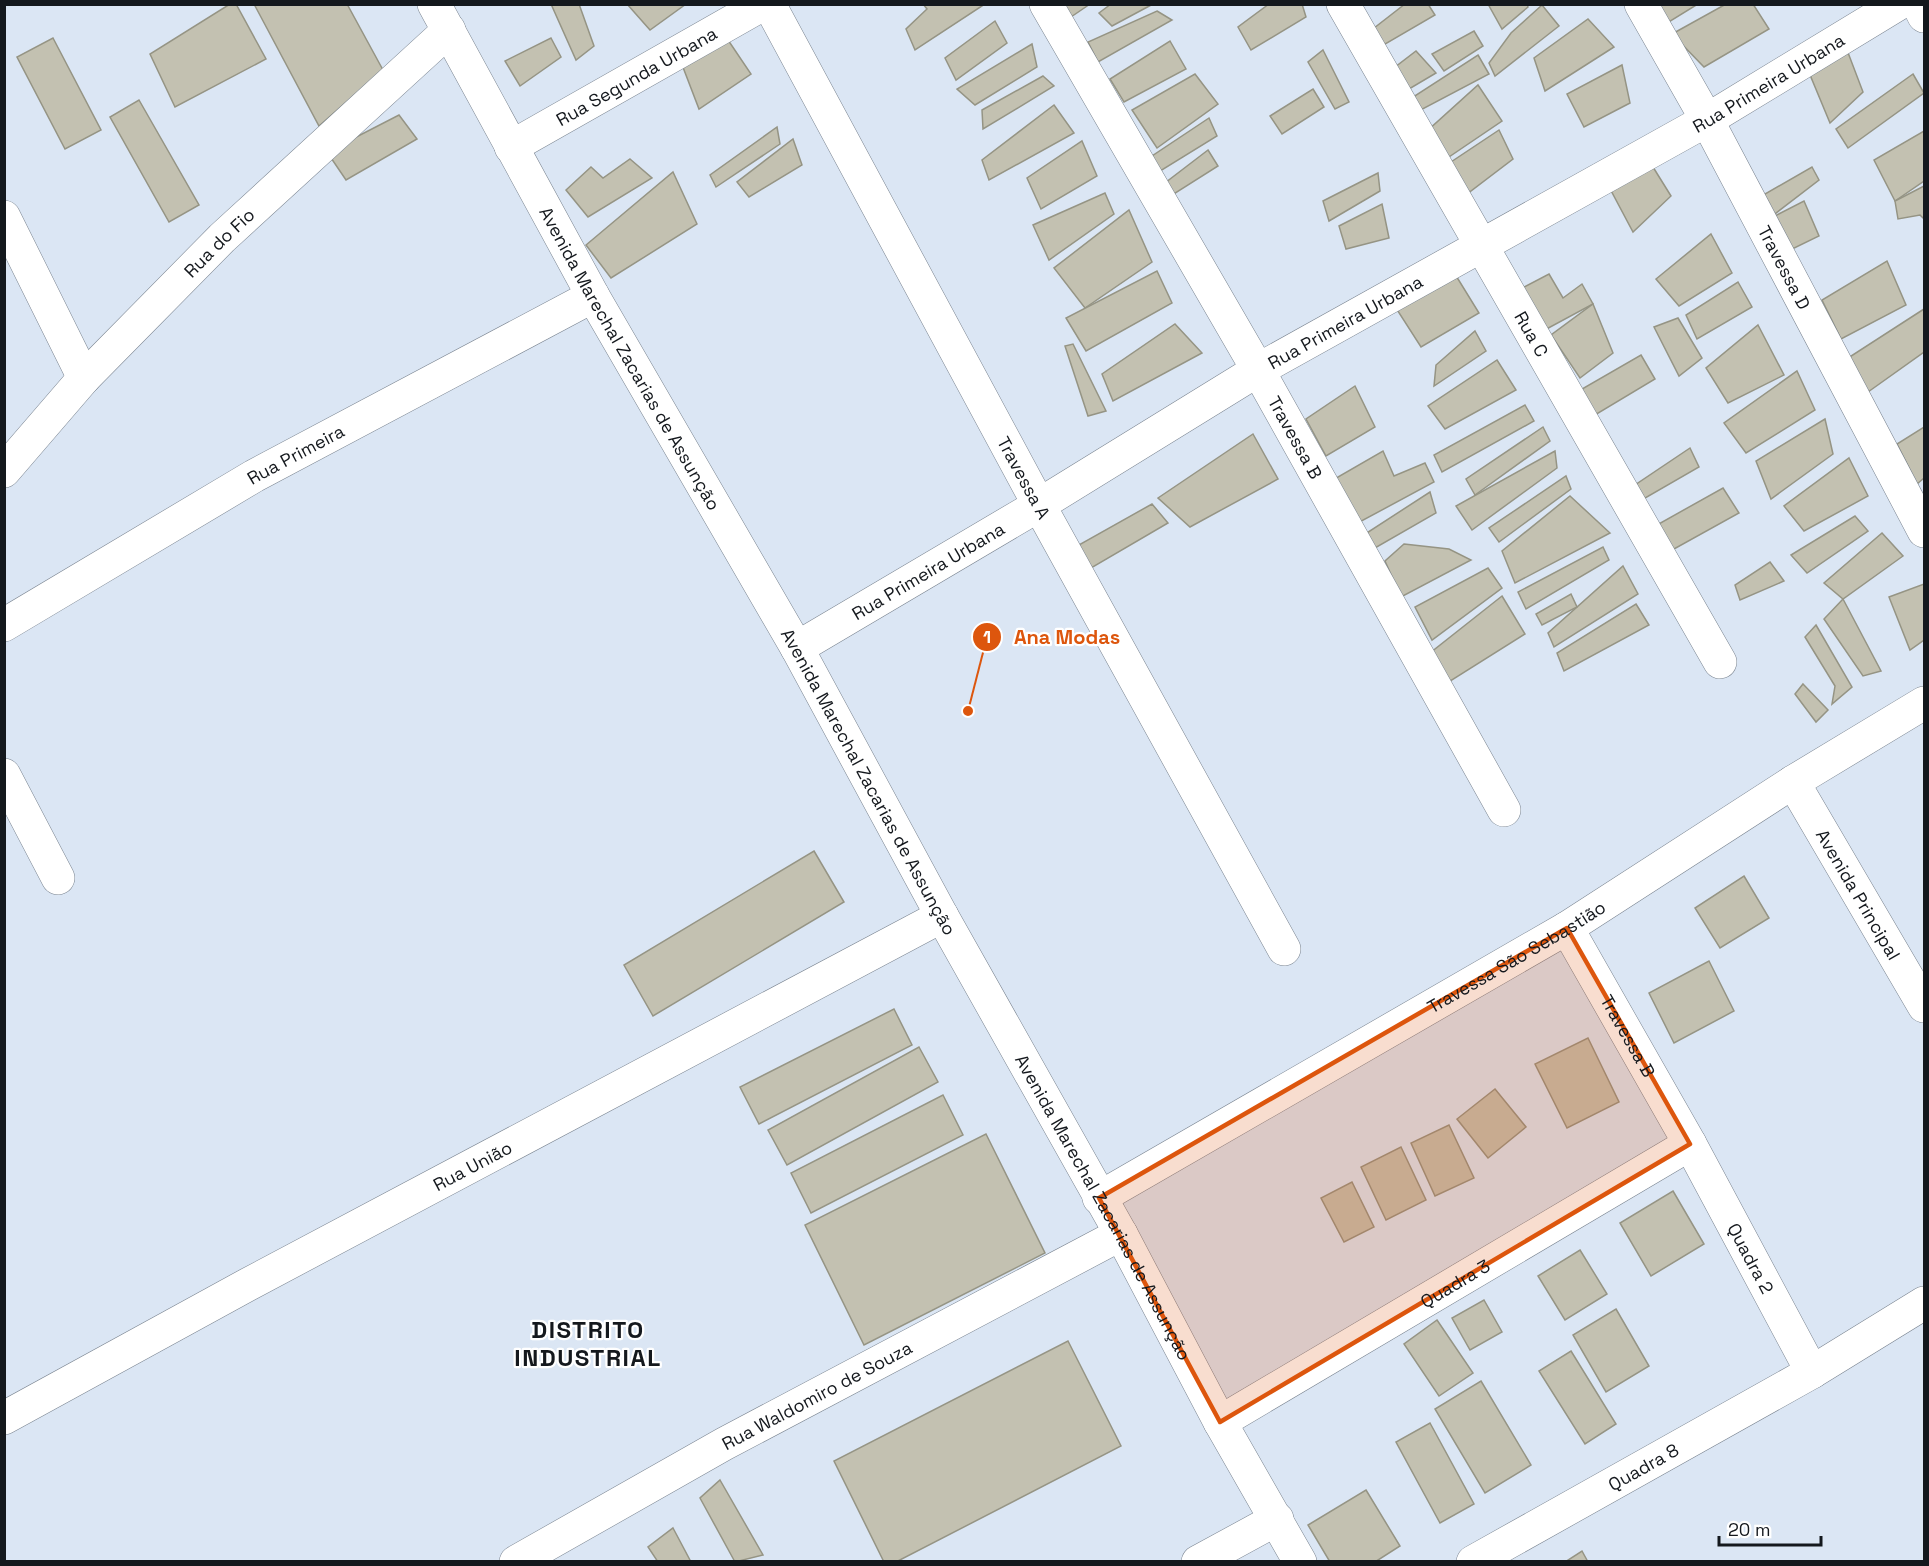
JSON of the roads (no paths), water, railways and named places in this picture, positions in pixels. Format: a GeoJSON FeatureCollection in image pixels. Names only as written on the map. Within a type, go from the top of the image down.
{"type":"FeatureCollection","features":[{"type":"Feature","properties":{"kind":"street","name":"Rua Segunda Urbana"},"geometry":{"type":"LineString","coordinates":[[511,147],[763,4]]}},
{"type":"Feature","properties":{"kind":"street","name":"Travessa A"},"geometry":{"type":"LineString","coordinates":[[769,4],[1039,505],[1284,949]]}},
{"type":"Feature","properties":{"kind":"street","name":"Travessa B"},"geometry":{"type":"LineString","coordinates":[[1046,4],[1258,370],[1504,810]]}},
{"type":"Feature","properties":{"kind":"street","name":"Rua C"},"geometry":{"type":"LineString","coordinates":[[1343,4],[1720,662]]}},
{"type":"Feature","properties":{"kind":"street","name":"Travessa D"},"geometry":{"type":"LineString","coordinates":[[1641,4],[1707,120],[1924,531]]}},
{"type":"Feature","properties":{"kind":"street","name":"Rua Primeira Urbana"},"geometry":{"type":"LineString","coordinates":[[796,648],[1039,505],[1258,370],[1707,120],[1898,4]]}},
{"type":"Feature","properties":{"kind":"street"},"geometry":{"type":"LineString","coordinates":[[1918,4],[1924,16]]}},
{"type":"Feature","properties":{"kind":"street","name":"Avenida Marechal Zacarias de Assunção"},"geometry":{"type":"LineString","coordinates":[[441,17],[593,296],[796,648],[942,916],[1121,1234],[1220,1422],[1300,1562]]}},
{"type":"Feature","properties":{"kind":"street","name":"Rua do Fio"},"geometry":{"type":"LineString","coordinates":[[4,471],[84,378],[441,17]]}},
{"type":"Feature","properties":{"kind":"street"},"geometry":{"type":"LineString","coordinates":[[4,217],[84,378]]}},
{"type":"Feature","properties":{"kind":"street","name":"Rua Primeira"},"geometry":{"type":"LineString","coordinates":[[4,625],[254,476],[593,296]]}},
{"type":"Feature","properties":{"kind":"street","name":"Travessa São Sebastião"},"geometry":{"type":"LineString","coordinates":[[1099,1198],[1567,928],[1792,782],[1924,703]]}},
{"type":"Feature","properties":{"kind":"street"},"geometry":{"type":"LineString","coordinates":[[4,775],[58,878]]}},
{"type":"Feature","properties":{"kind":"street","name":"Avenida Principal"},"geometry":{"type":"LineString","coordinates":[[1792,782],[1924,1006]]}},
{"type":"Feature","properties":{"kind":"street","name":"Rua União"},"geometry":{"type":"LineString","coordinates":[[4,1418],[268,1274],[942,916]]}},
{"type":"Feature","properties":{"kind":"street","name":"Travessa B"},"geometry":{"type":"LineString","coordinates":[[1567,928],[1690,1144]]}},
{"type":"Feature","properties":{"kind":"street","name":"Quadra 2"},"geometry":{"type":"LineString","coordinates":[[1690,1144],[1812,1372]]}},
{"type":"Feature","properties":{"kind":"street","name":"Quadra 3"},"geometry":{"type":"LineString","coordinates":[[1220,1422],[1690,1144]]}},
{"type":"Feature","properties":{"kind":"street","name":"Rua Waldomiro de Souza"},"geometry":{"type":"LineString","coordinates":[[516,1562],[724,1444],[1121,1234]]}},
{"type":"Feature","properties":{"kind":"street"},"geometry":{"type":"LineString","coordinates":[[1812,1372],[1924,1303]]}},
{"type":"Feature","properties":{"kind":"street","name":"Quadra 8"},"geometry":{"type":"LineString","coordinates":[[1473,1562],[1812,1372]]}},
{"type":"Feature","properties":{"kind":"street"},"geometry":{"type":"LineString","coordinates":[[1198,1562],[1277,1519]]}},
{"type":"Feature","properties":{"kind":"place","name":"Ana Modas"},"geometry":{"type":"Point","coordinates":[968,711]}},
{"type":"Feature","properties":{"kind":"district","name":"DISTRITO INDUSTRIAL"},"geometry":{"type":"Point","coordinates":[588,1343]}}]}
